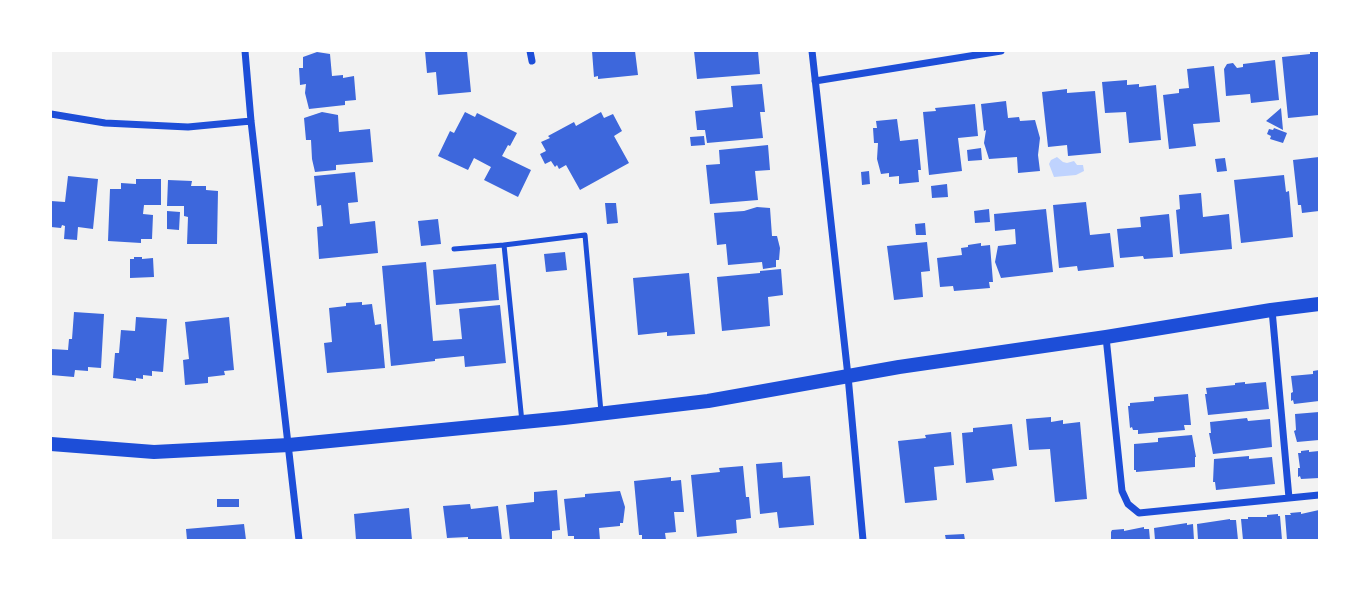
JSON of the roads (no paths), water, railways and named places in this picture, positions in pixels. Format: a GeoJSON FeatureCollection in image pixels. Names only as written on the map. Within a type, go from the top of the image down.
{"type":"FeatureCollection","features":[{"type":"Feature","properties":{"kind":"main road"},"geometry":{"type":"LineString","coordinates":[[51,444],[154,452],[289,445],[601,414],[708,401],[848,376],[1319,304]]}},
{"type":"Feature","properties":{"kind":"street"},"geometry":{"type":"LineString","coordinates":[[245,51],[299,540]]}},
{"type":"Feature","properties":{"kind":"street"},"geometry":{"type":"LineString","coordinates":[[530,51],[532,61]]}},
{"type":"Feature","properties":{"kind":"street"},"geometry":{"type":"LineString","coordinates":[[812,51],[863,540]]}},
{"type":"Feature","properties":{"kind":"street"},"geometry":{"type":"LineString","coordinates":[[815,80],[1000,51]]}},
{"type":"Feature","properties":{"kind":"street"},"geometry":{"type":"LineString","coordinates":[[51,114],[105,123],[188,127],[251,121]]}},
{"type":"Feature","properties":{"kind":"street"},"geometry":{"type":"LineString","coordinates":[[1271,310],[1289,498]]}},
{"type":"Feature","properties":{"kind":"street"},"geometry":{"type":"LineString","coordinates":[[1106,337],[1122,491],[1128,504],[1139,513],[1319,495]]}},
{"type":"Feature","properties":{"kind":"lane"},"geometry":{"type":"LineString","coordinates":[[454,249],[585,235],[601,414]]}},
{"type":"Feature","properties":{"kind":"lane"},"geometry":{"type":"LineString","coordinates":[[504,245],[522,422]]}},
{"type":"Feature","properties":{"kind":"water"},"geometry":{"type":"Polygon","coordinates":[[[1057,157],[1063,162],[1074,161],[1077,165],[1083,165],[1084,171],[1076,175],[1054,177],[1049,164],[1057,157]]]}}]}
